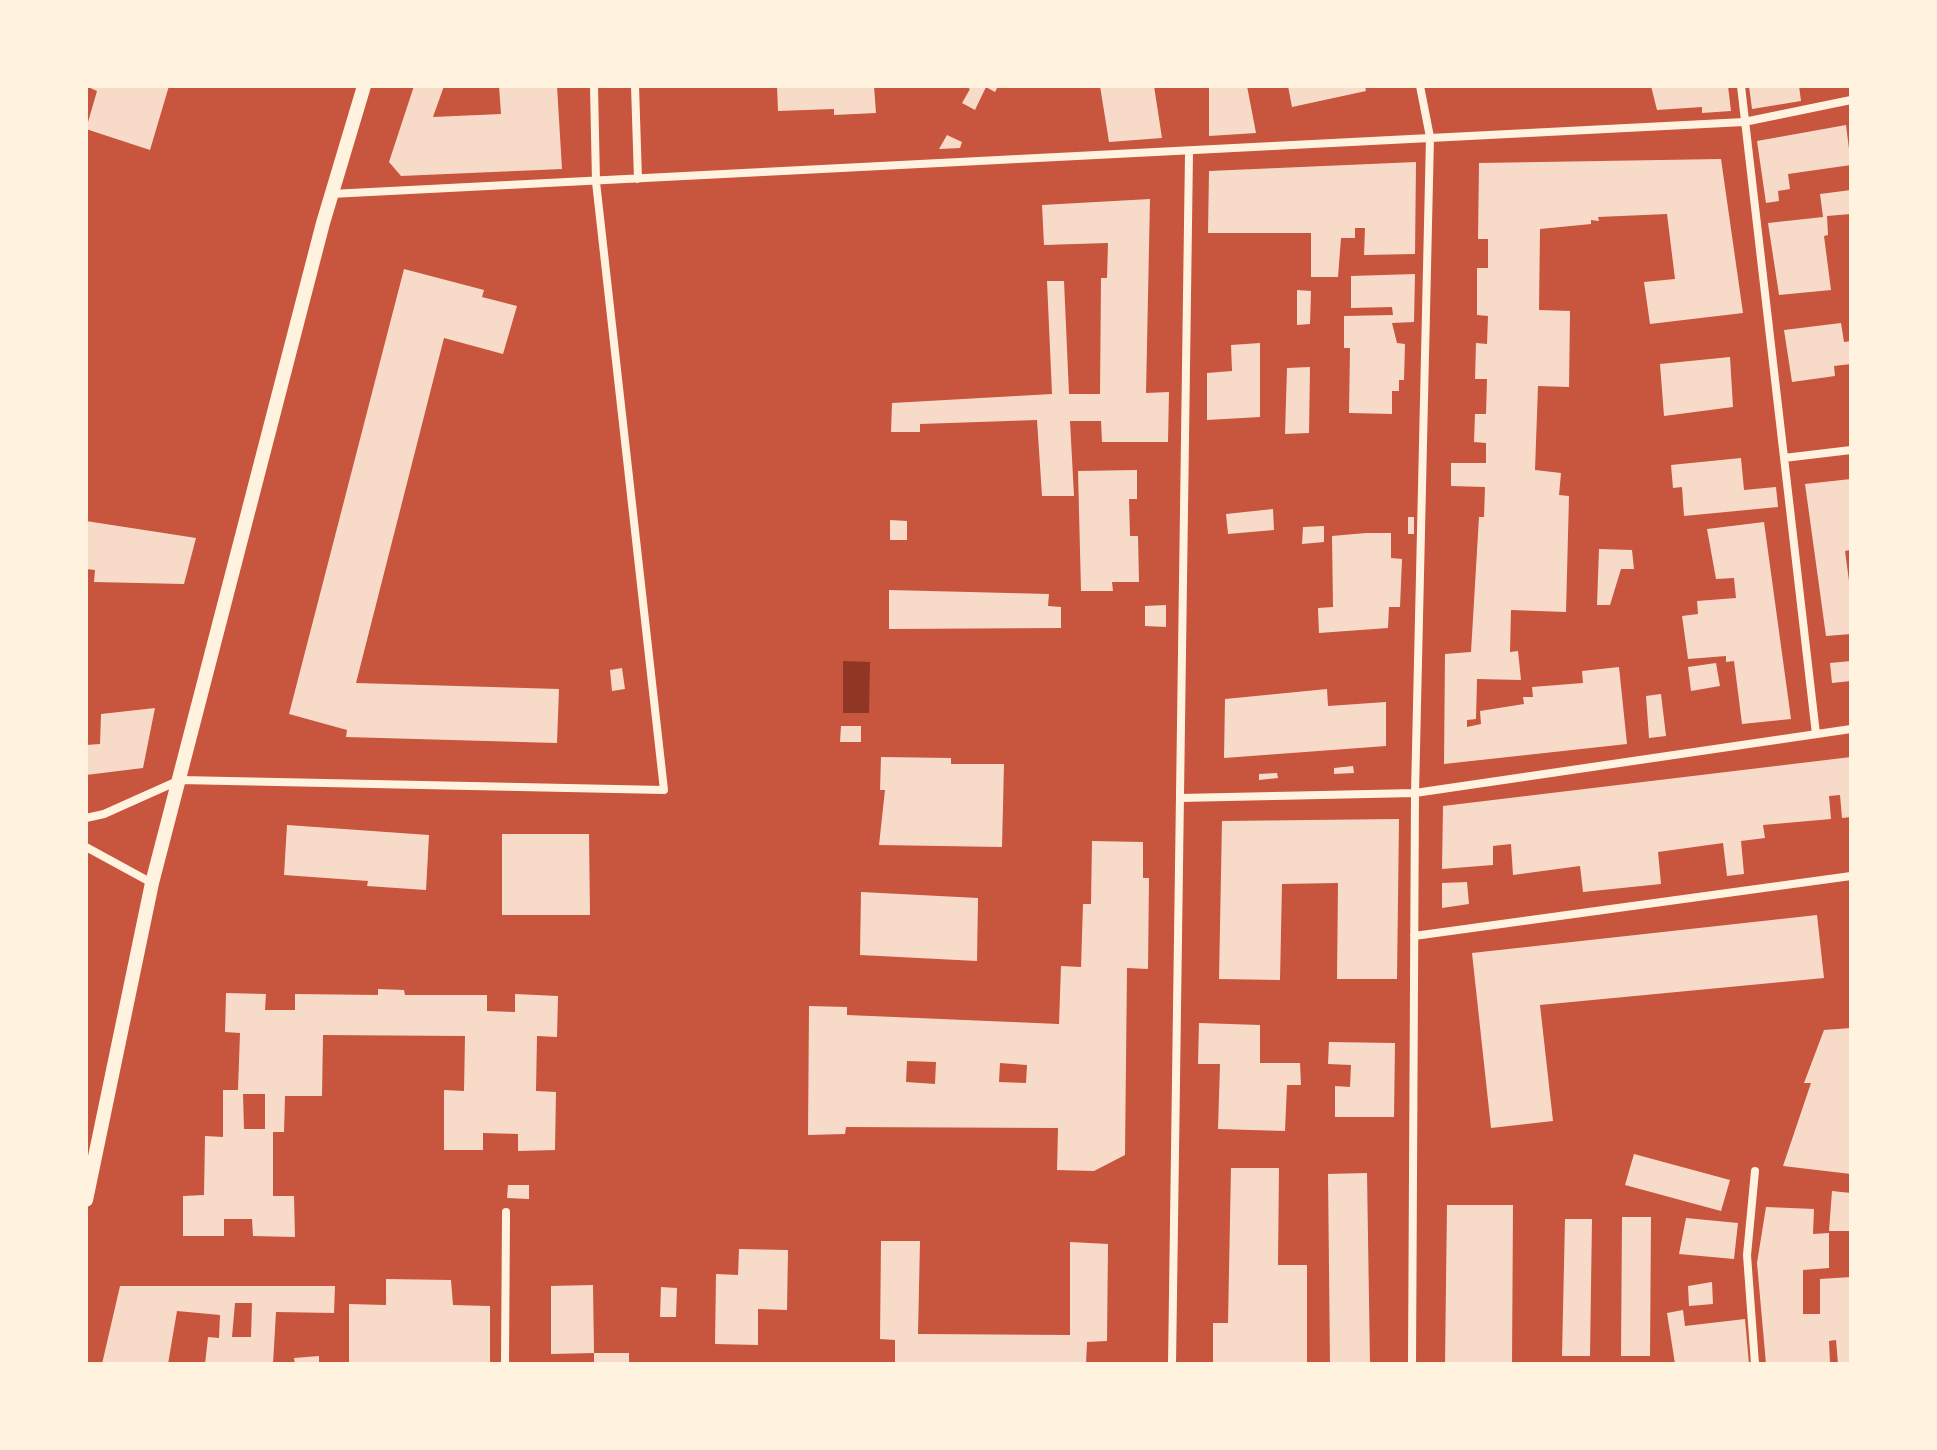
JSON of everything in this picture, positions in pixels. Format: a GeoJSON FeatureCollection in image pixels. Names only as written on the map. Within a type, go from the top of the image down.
{"type":"FeatureCollection","features":[{"type":"Feature","properties":{"kind":"street"},"geometry":{"type":"LineString","coordinates":[[86,1200],[152,883],[331,194],[364,86]]}},
{"type":"Feature","properties":{"kind":"street"},"geometry":{"type":"LineString","coordinates":[[86,818],[104,814],[180,780],[664,790],[596,182],[594,86]]}},
{"type":"Feature","properties":{"kind":"street"},"geometry":{"type":"LineString","coordinates":[[635,86],[638,179]]}},
{"type":"Feature","properties":{"kind":"street"},"geometry":{"type":"LineString","coordinates":[[1412,1364],[1415,793],[1430,137],[1420,86]]}},
{"type":"Feature","properties":{"kind":"street"},"geometry":{"type":"LineString","coordinates":[[1741,86],[1816,734]]}},
{"type":"Feature","properties":{"kind":"street"},"geometry":{"type":"LineString","coordinates":[[331,194],[1189,153],[1430,137],[1744,122],[1851,100]]}},
{"type":"Feature","properties":{"kind":"street"},"geometry":{"type":"LineString","coordinates":[[1172,1364],[1189,153]]}},
{"type":"Feature","properties":{"kind":"street"},"geometry":{"type":"LineString","coordinates":[[1784,458],[1851,450]]}},
{"type":"Feature","properties":{"kind":"street"},"geometry":{"type":"LineString","coordinates":[[1180,798],[1415,793],[1851,729]]}},
{"type":"Feature","properties":{"kind":"street"},"geometry":{"type":"LineString","coordinates":[[86,847],[152,883]]}},
{"type":"Feature","properties":{"kind":"street"},"geometry":{"type":"LineString","coordinates":[[1414,936],[1851,876]]}},
{"type":"Feature","properties":{"kind":"street"},"geometry":{"type":"LineString","coordinates":[[1755,1171],[1747,1255],[1755,1364]]}},
{"type":"Feature","properties":{"kind":"street"},"geometry":{"type":"LineString","coordinates":[[505,1364],[506,1212]]}},
{"type":"Feature","properties":{"kind":"shaded area"},"geometry":{"type":"Polygon","coordinates":[[[843,661],[870,662],[869,713],[843,713],[843,661]]]}},
{"type":"Feature","properties":{"kind":"building"},"geometry":{"type":"Polygon","coordinates":[[[86,86],[169,86],[150,150],[86,129],[97,91],[86,86]]]}},
{"type":"Feature","properties":{"kind":"building"},"geometry":{"type":"Polygon","coordinates":[[[414,86],[444,86],[433,117],[501,114],[499,86],[557,86],[562,169],[401,176],[389,162],[414,86]]]}},
{"type":"Feature","properties":{"kind":"building"},"geometry":{"type":"Polygon","coordinates":[[[777,86],[874,86],[876,113],[834,115],[834,109],[778,111],[777,86]]]}},
{"type":"Feature","properties":{"kind":"building"},"geometry":{"type":"Polygon","coordinates":[[[965,86],[998,86],[995,92],[986,87],[975,110],[962,103],[970,89],[965,86]]]}},
{"type":"Feature","properties":{"kind":"building"},"geometry":{"type":"Polygon","coordinates":[[[1100,86],[1154,86],[1162,138],[1109,142],[1100,86]]]}},
{"type":"Feature","properties":{"kind":"building"},"geometry":{"type":"Polygon","coordinates":[[[1209,86],[1247,86],[1256,133],[1209,136],[1209,86]]]}},
{"type":"Feature","properties":{"kind":"building"},"geometry":{"type":"Polygon","coordinates":[[[1288,86],[1365,86],[1366,91],[1292,107],[1288,86]]]}},
{"type":"Feature","properties":{"kind":"building"},"geometry":{"type":"Polygon","coordinates":[[[1651,86],[1728,86],[1731,111],[1702,113],[1702,107],[1657,110],[1651,86]]]}},
{"type":"Feature","properties":{"kind":"building"},"geometry":{"type":"Polygon","coordinates":[[[1749,86],[1799,86],[1801,101],[1752,109],[1749,86]]]}},
{"type":"Feature","properties":{"kind":"building"},"geometry":{"type":"Polygon","coordinates":[[[1846,125],[1851,165],[1788,174],[1790,189],[1778,191],[1779,201],[1766,203],[1757,141],[1846,125]]]}},
{"type":"Feature","properties":{"kind":"building"},"geometry":{"type":"Polygon","coordinates":[[[947,135],[962,142],[960,148],[939,149],[947,135]]]}},
{"type":"Feature","properties":{"kind":"building"},"geometry":{"type":"Polygon","coordinates":[[[1721,159],[1743,313],[1650,324],[1644,282],[1675,279],[1667,214],[1598,217],[1599,221],[1591,220],[1591,224],[1540,229],[1539,310],[1570,311],[1569,387],[1538,386],[1535,470],[1561,473],[1559,495],[1569,496],[1566,612],[1511,610],[1510,652],[1518,651],[1521,680],[1477,679],[1476,719],[1467,720],[1467,727],[1481,724],[1480,711],[1524,704],[1523,697],[1533,697],[1532,687],[1583,683],[1582,671],[1619,667],[1627,744],[1444,764],[1445,654],[1471,652],[1479,517],[1484,517],[1485,487],[1451,486],[1451,463],[1486,463],[1486,443],[1474,442],[1475,414],[1486,414],[1487,379],[1475,379],[1476,343],[1487,344],[1488,316],[1477,315],[1477,268],[1488,268],[1488,239],[1478,239],[1479,163],[1721,159]]]}},
{"type":"Feature","properties":{"kind":"building"},"geometry":{"type":"Polygon","coordinates":[[[1416,162],[1415,254],[1364,255],[1365,228],[1355,228],[1355,238],[1341,238],[1338,277],[1311,277],[1311,233],[1208,233],[1209,171],[1416,162]]]}},
{"type":"Feature","properties":{"kind":"building"},"geometry":{"type":"Polygon","coordinates":[[[1851,190],[1851,214],[1827,216],[1828,235],[1824,236],[1831,290],[1779,295],[1768,223],[1823,217],[1820,194],[1851,190]]]}},
{"type":"Feature","properties":{"kind":"building"},"geometry":{"type":"Polygon","coordinates":[[[1150,199],[1146,393],[1169,392],[1168,442],[1102,442],[1101,421],[1070,421],[1074,496],[1042,496],[1037,420],[920,424],[920,432],[891,432],[892,403],[1052,394],[1047,281],[1064,281],[1069,394],[1100,394],[1101,278],[1107,278],[1108,243],[1044,245],[1042,205],[1150,199]]]}},
{"type":"Feature","properties":{"kind":"building"},"geometry":{"type":"Polygon","coordinates":[[[404,269],[484,290],[482,297],[517,306],[503,354],[444,338],[356,683],[559,689],[557,743],[346,737],[347,730],[289,714],[404,269]]]}},
{"type":"Feature","properties":{"kind":"building"},"geometry":{"type":"Polygon","coordinates":[[[1415,274],[1414,322],[1392,323],[1397,343],[1405,344],[1404,380],[1399,380],[1399,391],[1392,391],[1392,414],[1349,413],[1350,348],[1344,348],[1344,316],[1393,315],[1392,307],[1351,308],[1351,276],[1415,274]]]}},
{"type":"Feature","properties":{"kind":"building"},"geometry":{"type":"Polygon","coordinates":[[[1297,290],[1311,291],[1310,324],[1297,325],[1297,290]]]}},
{"type":"Feature","properties":{"kind":"building"},"geometry":{"type":"Polygon","coordinates":[[[1841,323],[1844,342],[1851,341],[1851,364],[1834,366],[1835,376],[1792,382],[1784,330],[1841,323]]]}},
{"type":"Feature","properties":{"kind":"building"},"geometry":{"type":"Polygon","coordinates":[[[1260,343],[1260,417],[1207,420],[1207,373],[1232,371],[1231,345],[1260,343]]]}},
{"type":"Feature","properties":{"kind":"building"},"geometry":{"type":"Polygon","coordinates":[[[1730,357],[1733,407],[1664,416],[1660,364],[1730,357]]]}},
{"type":"Feature","properties":{"kind":"building"},"geometry":{"type":"Polygon","coordinates":[[[1310,367],[1309,433],[1285,434],[1287,368],[1310,367]]]}},
{"type":"Feature","properties":{"kind":"building"},"geometry":{"type":"Polygon","coordinates":[[[1741,458],[1744,490],[1776,487],[1778,507],[1684,516],[1682,487],[1673,488],[1671,465],[1741,458]]]}},
{"type":"Feature","properties":{"kind":"building"},"geometry":{"type":"Polygon","coordinates":[[[1137,470],[1137,499],[1129,499],[1130,536],[1138,536],[1139,582],[1112,582],[1113,591],[1081,591],[1078,471],[1137,470]]]}},
{"type":"Feature","properties":{"kind":"building"},"geometry":{"type":"Polygon","coordinates":[[[1851,479],[1851,550],[1845,551],[1851,596],[1851,634],[1826,636],[1805,484],[1851,479]]]}},
{"type":"Feature","properties":{"kind":"building"},"geometry":{"type":"Polygon","coordinates":[[[1273,509],[1274,530],[1228,534],[1226,514],[1273,509]]]}},
{"type":"Feature","properties":{"kind":"building"},"geometry":{"type":"Polygon","coordinates":[[[1408,517],[1414,517],[1414,534],[1408,534],[1408,517]]]}},
{"type":"Feature","properties":{"kind":"building"},"geometry":{"type":"Polygon","coordinates":[[[890,520],[907,521],[907,540],[890,540],[890,520]]]}},
{"type":"Feature","properties":{"kind":"building"},"geometry":{"type":"Polygon","coordinates":[[[86,521],[196,538],[184,584],[94,582],[95,570],[86,569],[86,521]]]}},
{"type":"Feature","properties":{"kind":"building"},"geometry":{"type":"Polygon","coordinates":[[[1764,522],[1791,719],[1742,724],[1734,661],[1726,662],[1726,656],[1688,659],[1682,616],[1698,614],[1697,601],[1736,598],[1734,578],[1716,579],[1707,529],[1764,522]]]}},
{"type":"Feature","properties":{"kind":"building"},"geometry":{"type":"Polygon","coordinates":[[[1324,526],[1324,542],[1302,544],[1303,527],[1324,526]]]}},
{"type":"Feature","properties":{"kind":"building"},"geometry":{"type":"Polygon","coordinates":[[[1391,533],[1391,558],[1402,559],[1400,607],[1389,607],[1388,628],[1319,633],[1318,608],[1333,607],[1332,536],[1391,533]]]}},
{"type":"Feature","properties":{"kind":"building"},"geometry":{"type":"Polygon","coordinates":[[[1599,549],[1632,550],[1634,569],[1621,569],[1610,605],[1597,605],[1599,549]]]}},
{"type":"Feature","properties":{"kind":"building"},"geometry":{"type":"Polygon","coordinates":[[[889,590],[1049,594],[1048,606],[1061,607],[1061,628],[889,629],[889,590]]]}},
{"type":"Feature","properties":{"kind":"building"},"geometry":{"type":"Polygon","coordinates":[[[1166,605],[1166,627],[1145,626],[1145,606],[1166,605]]]}},
{"type":"Feature","properties":{"kind":"building"},"geometry":{"type":"Polygon","coordinates":[[[1851,661],[1851,681],[1832,683],[1830,663],[1851,661]]]}},
{"type":"Feature","properties":{"kind":"building"},"geometry":{"type":"Polygon","coordinates":[[[1716,663],[1720,686],[1691,691],[1688,667],[1716,663]]]}},
{"type":"Feature","properties":{"kind":"building"},"geometry":{"type":"Polygon","coordinates":[[[622,668],[625,689],[612,691],[610,670],[622,668]]]}},
{"type":"Feature","properties":{"kind":"building"},"geometry":{"type":"Polygon","coordinates":[[[1327,689],[1328,706],[1386,702],[1386,746],[1224,758],[1225,699],[1327,689]]]}},
{"type":"Feature","properties":{"kind":"building"},"geometry":{"type":"Polygon","coordinates":[[[1661,694],[1666,736],[1649,738],[1646,696],[1661,694]]]}},
{"type":"Feature","properties":{"kind":"building"},"geometry":{"type":"Polygon","coordinates":[[[155,708],[143,768],[86,775],[86,745],[100,744],[101,714],[155,708]]]}},
{"type":"Feature","properties":{"kind":"building"},"geometry":{"type":"Polygon","coordinates":[[[841,726],[861,726],[861,742],[840,742],[841,726]]]}},
{"type":"Feature","properties":{"kind":"building"},"geometry":{"type":"Polygon","coordinates":[[[881,757],[951,758],[951,764],[1004,764],[1002,847],[879,845],[885,790],[880,790],[881,757]]]}},
{"type":"Feature","properties":{"kind":"building"},"geometry":{"type":"Polygon","coordinates":[[[1851,757],[1851,817],[1842,818],[1840,795],[1829,796],[1831,819],[1763,825],[1765,838],[1741,841],[1744,874],[1727,876],[1723,843],[1658,852],[1661,884],[1583,892],[1580,866],[1513,875],[1511,844],[1493,846],[1493,865],[1442,869],[1443,806],[1851,757]]]}},
{"type":"Feature","properties":{"kind":"building"},"geometry":{"type":"Polygon","coordinates":[[[1353,766],[1354,773],[1334,774],[1334,768],[1353,766]]]}},
{"type":"Feature","properties":{"kind":"building"},"geometry":{"type":"Polygon","coordinates":[[[1277,773],[1278,778],[1259,780],[1259,774],[1277,773]]]}},
{"type":"Feature","properties":{"kind":"building"},"geometry":{"type":"Polygon","coordinates":[[[1399,819],[1397,979],[1337,979],[1338,883],[1282,884],[1280,980],[1219,979],[1222,821],[1399,819]]]}},
{"type":"Feature","properties":{"kind":"building"},"geometry":{"type":"Polygon","coordinates":[[[287,825],[429,835],[426,890],[367,886],[368,881],[284,875],[287,825]]]}},
{"type":"Feature","properties":{"kind":"building"},"geometry":{"type":"Polygon","coordinates":[[[502,834],[589,834],[590,915],[502,915],[502,834]]]}},
{"type":"Feature","properties":{"kind":"building"},"geometry":{"type":"Polygon","coordinates":[[[1092,841],[1143,842],[1143,878],[1149,878],[1148,969],[1127,968],[1125,1155],[1094,1171],[1057,1170],[1058,1128],[846,1127],[845,1134],[808,1135],[809,1006],[847,1007],[847,1015],[1059,1024],[1061,966],[1081,967],[1083,904],[1091,904],[1092,841]],[[907,1061],[906,1082],[935,1084],[936,1062],[907,1061]],[[1000,1063],[999,1082],[1026,1083],[1027,1065],[1000,1063]]]}},
{"type":"Feature","properties":{"kind":"building"},"geometry":{"type":"Polygon","coordinates":[[[1467,882],[1469,904],[1442,908],[1442,883],[1467,882]]]}},
{"type":"Feature","properties":{"kind":"building"},"geometry":{"type":"Polygon","coordinates":[[[861,892],[978,898],[977,961],[860,955],[861,892]]]}},
{"type":"Feature","properties":{"kind":"building"},"geometry":{"type":"Polygon","coordinates":[[[1817,915],[1824,978],[1540,1005],[1553,1121],[1491,1128],[1472,953],[1817,915]]]}},
{"type":"Feature","properties":{"kind":"building"},"geometry":{"type":"Polygon","coordinates":[[[378,989],[404,990],[405,995],[487,995],[487,1011],[515,1012],[515,994],[558,996],[557,1037],[537,1036],[536,1091],[556,1092],[555,1150],[518,1151],[518,1134],[483,1133],[483,1150],[444,1150],[444,1090],[464,1091],[465,1036],[323,1035],[322,1096],[285,1096],[284,1132],[273,1132],[273,1196],[294,1196],[295,1237],[253,1236],[252,1219],[224,1219],[224,1236],[183,1236],[183,1196],[204,1195],[205,1136],[223,1137],[223,1090],[238,1090],[240,1033],[225,1032],[226,993],[266,994],[265,1010],[295,1010],[295,994],[378,995],[378,989]],[[243,1094],[244,1129],[265,1129],[265,1094],[243,1094]]]}},
{"type":"Feature","properties":{"kind":"building"},"geometry":{"type":"Polygon","coordinates":[[[1199,1023],[1260,1025],[1260,1063],[1300,1063],[1301,1085],[1287,1085],[1285,1131],[1218,1129],[1220,1064],[1198,1064],[1199,1023]]]}},
{"type":"Feature","properties":{"kind":"building"},"geometry":{"type":"Polygon","coordinates":[[[1851,1028],[1851,1174],[1783,1166],[1811,1083],[1804,1083],[1824,1030],[1851,1028]]]}},
{"type":"Feature","properties":{"kind":"building"},"geometry":{"type":"Polygon","coordinates":[[[1329,1042],[1395,1043],[1394,1117],[1335,1117],[1335,1086],[1350,1087],[1351,1065],[1328,1064],[1329,1042]]]}},
{"type":"Feature","properties":{"kind":"building"},"geometry":{"type":"Polygon","coordinates":[[[1634,1154],[1730,1180],[1721,1211],[1625,1185],[1634,1154]]]}},
{"type":"Feature","properties":{"kind":"building"},"geometry":{"type":"Polygon","coordinates":[[[1231,1168],[1279,1168],[1278,1265],[1307,1265],[1307,1364],[1213,1364],[1213,1323],[1228,1323],[1231,1168]]]}},
{"type":"Feature","properties":{"kind":"building"},"geometry":{"type":"Polygon","coordinates":[[[1367,1173],[1370,1364],[1330,1364],[1328,1174],[1367,1173]]]}},
{"type":"Feature","properties":{"kind":"building"},"geometry":{"type":"Polygon","coordinates":[[[508,1185],[529,1185],[529,1199],[507,1198],[508,1185]]]}},
{"type":"Feature","properties":{"kind":"building"},"geometry":{"type":"Polygon","coordinates":[[[1832,1191],[1851,1193],[1851,1231],[1829,1231],[1832,1191]]]}},
{"type":"Feature","properties":{"kind":"building"},"geometry":{"type":"Polygon","coordinates":[[[1447,1205],[1513,1205],[1512,1364],[1445,1364],[1447,1205]]]}},
{"type":"Feature","properties":{"kind":"building"},"geometry":{"type":"Polygon","coordinates":[[[1766,1207],[1814,1209],[1813,1234],[1829,1233],[1829,1268],[1803,1270],[1803,1314],[1820,1314],[1820,1279],[1851,1277],[1851,1364],[1838,1364],[1836,1340],[1829,1341],[1830,1363],[1766,1364],[1757,1263],[1766,1207]]]}},
{"type":"Feature","properties":{"kind":"building"},"geometry":{"type":"Polygon","coordinates":[[[1622,1217],[1651,1217],[1650,1356],[1621,1356],[1622,1217]]]}},
{"type":"Feature","properties":{"kind":"building"},"geometry":{"type":"Polygon","coordinates":[[[1686,1218],[1738,1223],[1734,1259],[1679,1254],[1686,1218]]]}},
{"type":"Feature","properties":{"kind":"building"},"geometry":{"type":"Polygon","coordinates":[[[1565,1219],[1592,1219],[1590,1356],[1562,1356],[1565,1219]]]}},
{"type":"Feature","properties":{"kind":"building"},"geometry":{"type":"Polygon","coordinates":[[[881,1241],[920,1241],[918,1334],[1070,1335],[1070,1242],[1108,1244],[1107,1341],[1087,1342],[1086,1364],[895,1364],[895,1340],[880,1339],[881,1241]]]}},
{"type":"Feature","properties":{"kind":"building"},"geometry":{"type":"Polygon","coordinates":[[[739,1249],[788,1250],[787,1310],[758,1309],[758,1345],[715,1344],[716,1274],[738,1275],[739,1249]]]}},
{"type":"Feature","properties":{"kind":"building"},"geometry":{"type":"Polygon","coordinates":[[[386,1279],[451,1280],[453,1305],[490,1306],[490,1364],[349,1364],[349,1304],[386,1305],[386,1279]]]}},
{"type":"Feature","properties":{"kind":"building"},"geometry":{"type":"Polygon","coordinates":[[[1712,1282],[1713,1304],[1689,1306],[1688,1286],[1712,1282]]]}},
{"type":"Feature","properties":{"kind":"building"},"geometry":{"type":"Polygon","coordinates":[[[593,1285],[594,1353],[551,1354],[551,1286],[593,1285]]]}},
{"type":"Feature","properties":{"kind":"building"},"geometry":{"type":"Polygon","coordinates":[[[120,1286],[335,1286],[334,1313],[276,1312],[273,1364],[205,1364],[208,1337],[219,1338],[220,1315],[177,1311],[168,1364],[102,1364],[120,1286]],[[235,1303],[232,1337],[251,1337],[252,1303],[235,1303]]]}},
{"type":"Feature","properties":{"kind":"building"},"geometry":{"type":"Polygon","coordinates":[[[661,1287],[677,1288],[676,1317],[660,1317],[661,1287]]]}},
{"type":"Feature","properties":{"kind":"building"},"geometry":{"type":"Polygon","coordinates":[[[1683,1310],[1685,1326],[1745,1319],[1749,1364],[1675,1364],[1667,1313],[1683,1310]]]}},
{"type":"Feature","properties":{"kind":"building"},"geometry":{"type":"Polygon","coordinates":[[[594,1353],[629,1353],[629,1364],[594,1364],[594,1353]]]}},
{"type":"Feature","properties":{"kind":"building"},"geometry":{"type":"Polygon","coordinates":[[[319,1356],[319,1364],[295,1364],[294,1358],[319,1356]]]}}]}
